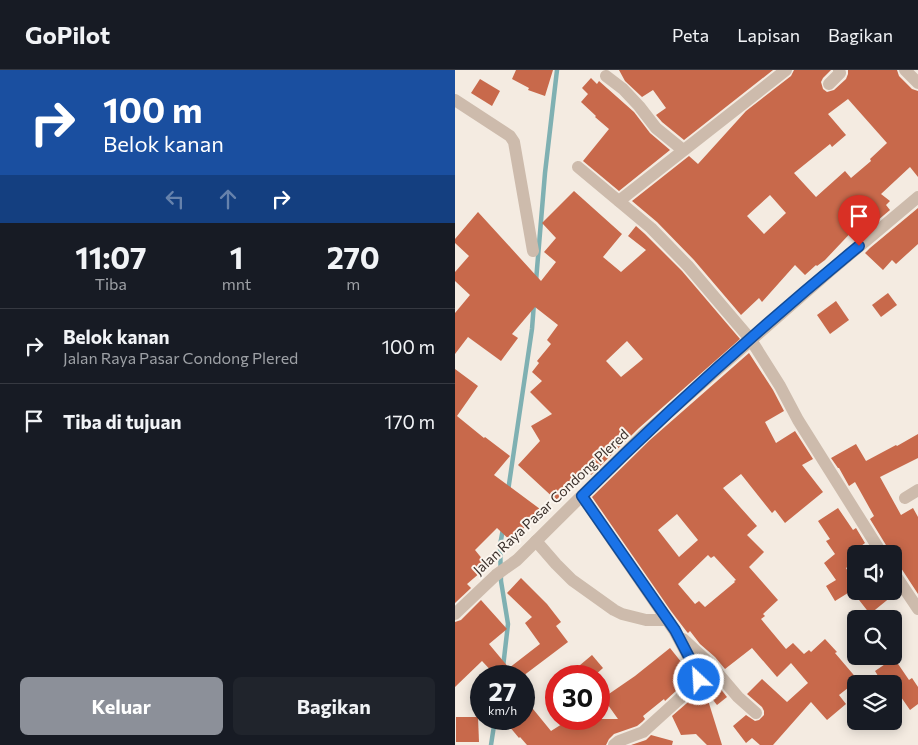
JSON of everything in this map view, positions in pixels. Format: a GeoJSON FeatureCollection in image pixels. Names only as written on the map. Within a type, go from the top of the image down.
{"type":"FeatureCollection","features":[{"type":"Feature","properties":{"kind":"street"},"geometry":{"type":"LineString","coordinates":[[619,201],[786,70]]}},
{"type":"Feature","properties":{"kind":"street"},"geometry":{"type":"LineString","coordinates":[[829,84],[840,72],[839,70]]}},
{"type":"Feature","properties":{"kind":"street"},"geometry":{"type":"LineString","coordinates":[[905,70],[918,84]]}},
{"type":"Feature","properties":{"kind":"street"},"geometry":{"type":"LineString","coordinates":[[607,76],[634,100],[656,128],[683,150]]}},
{"type":"Feature","properties":{"kind":"street"},"geometry":{"type":"LineString","coordinates":[[455,100],[510,136],[514,142],[533,251]]}},
{"type":"Feature","properties":{"kind":"street"},"geometry":{"type":"LineString","coordinates":[[578,167],[651,228],[688,266],[751,340],[875,545]]}},
{"type":"Feature","properties":{"kind":"street","name":"Jalan Raya Pasar Condong Plered"},"geometry":{"type":"LineString","coordinates":[[455,614],[496,576],[517,560],[645,434],[830,271],[918,198]]}},
{"type":"Feature","properties":{"kind":"street"},"geometry":{"type":"LineString","coordinates":[[905,498],[918,490]]}},
{"type":"Feature","properties":{"kind":"street"},"geometry":{"type":"LineString","coordinates":[[582,496],[671,625],[699,676],[697,683],[643,732],[619,741],[614,745]]}},
{"type":"Feature","properties":{"kind":"street"},"geometry":{"type":"LineString","coordinates":[[536,541],[572,580],[614,610],[639,619],[671,625],[756,713]]}},
{"type":"Feature","properties":{"kind":"street"},"geometry":{"type":"LineString","coordinates":[[902,585],[918,609]]}},
{"type":"Feature","properties":{"kind":"building"},"geometry":{"type":"Polygon","coordinates":[[[516,70],[553,70],[545,96],[528,90],[529,88],[512,79],[516,70]]]}},
{"type":"Feature","properties":{"kind":"building"},"geometry":{"type":"Polygon","coordinates":[[[619,70],[773,70],[684,140],[656,115],[666,108],[653,90],[642,97],[625,81],[619,70]]]}},
{"type":"Feature","properties":{"kind":"building"},"geometry":{"type":"Polygon","coordinates":[[[794,70],[831,70],[821,82],[823,89],[827,92],[834,90],[846,79],[848,70],[897,70],[899,76],[912,89],[918,91],[918,177],[910,167],[881,194],[890,201],[886,205],[890,210],[865,231],[859,224],[825,260],[805,275],[795,265],[762,302],[759,298],[741,315],[694,260],[657,222],[632,201],[689,156],[698,164],[746,111],[791,76],[794,70]],[[848,99],[828,114],[846,135],[832,147],[830,144],[794,173],[816,197],[845,171],[851,178],[871,161],[870,159],[887,143],[848,99]],[[770,195],[747,216],[764,234],[786,213],[770,195]]]}},
{"type":"Feature","properties":{"kind":"building"},"geometry":{"type":"Polygon","coordinates":[[[591,78],[597,84],[599,81],[634,112],[650,133],[670,150],[619,191],[583,161],[609,129],[581,102],[588,94],[582,88],[591,78]]]}},
{"type":"Feature","properties":{"kind":"building"},"geometry":{"type":"Polygon","coordinates":[[[480,79],[500,91],[492,106],[471,93],[480,79]]]}},
{"type":"Feature","properties":{"kind":"building"},"geometry":{"type":"Polygon","coordinates":[[[574,191],[622,234],[603,257],[621,272],[646,250],[628,236],[636,226],[682,271],[740,339],[639,428],[591,475],[585,468],[565,485],[569,489],[558,502],[518,465],[540,441],[531,426],[552,414],[530,392],[542,381],[532,372],[539,363],[537,361],[551,344],[547,340],[558,325],[535,307],[512,334],[518,338],[501,361],[468,337],[455,354],[455,313],[470,295],[455,281],[455,272],[469,256],[455,243],[455,239],[478,212],[541,281],[556,262],[544,252],[556,238],[542,223],[574,191]],[[627,341],[606,361],[621,377],[643,359],[627,341]]]}},
{"type":"Feature","properties":{"kind":"building"},"geometry":{"type":"Polygon","coordinates":[[[918,208],[918,244],[896,264],[892,260],[883,270],[865,253],[918,208]]]}},
{"type":"Feature","properties":{"kind":"building"},"geometry":{"type":"Polygon","coordinates":[[[888,293],[897,305],[881,317],[872,305],[888,293]]]}},
{"type":"Feature","properties":{"kind":"building"},"geometry":{"type":"Polygon","coordinates":[[[836,301],[849,320],[830,334],[817,315],[836,301]]]}},
{"type":"Feature","properties":{"kind":"building"},"geometry":{"type":"Polygon","coordinates":[[[749,353],[784,411],[765,422],[776,443],[795,431],[813,459],[802,465],[823,492],[785,523],[775,510],[772,513],[741,474],[723,488],[757,526],[747,535],[764,552],[749,567],[778,600],[763,614],[765,616],[761,619],[786,649],[793,643],[804,654],[809,650],[811,652],[825,639],[854,675],[847,675],[847,689],[839,695],[846,704],[827,720],[811,702],[773,745],[760,745],[752,738],[746,743],[733,726],[746,715],[755,721],[764,715],[762,707],[747,694],[762,679],[787,702],[808,683],[791,663],[777,677],[752,648],[725,669],[690,631],[687,632],[592,497],[650,440],[749,353]],[[677,514],[658,530],[679,557],[698,540],[677,514]],[[708,555],[678,584],[695,604],[699,601],[705,607],[736,580],[714,556],[711,558],[708,555]]]}},
{"type":"Feature","properties":{"kind":"building"},"geometry":{"type":"Polygon","coordinates":[[[455,369],[478,386],[457,416],[510,456],[494,475],[540,509],[512,542],[497,528],[475,550],[488,566],[467,584],[471,588],[455,603],[455,369]]]}},
{"type":"Feature","properties":{"kind":"building"},"geometry":{"type":"Polygon","coordinates":[[[918,434],[918,458],[880,477],[901,515],[913,508],[918,517],[918,594],[902,570],[902,545],[886,545],[870,519],[874,516],[855,482],[849,486],[831,458],[856,444],[866,461],[918,434]]]}},
{"type":"Feature","properties":{"kind":"building"},"geometry":{"type":"Polygon","coordinates":[[[838,508],[853,530],[856,528],[865,543],[862,545],[847,545],[847,594],[835,601],[826,586],[836,580],[824,563],[835,554],[826,541],[830,539],[818,521],[838,508]]]}},
{"type":"Feature","properties":{"kind":"building"},"geometry":{"type":"Polygon","coordinates":[[[521,578],[547,604],[561,622],[556,626],[568,642],[535,667],[535,665],[513,665],[540,644],[525,623],[532,617],[507,593],[521,578]]]}},
{"type":"Feature","properties":{"kind":"building"},"geometry":{"type":"Polygon","coordinates":[[[481,600],[507,629],[489,644],[506,665],[486,665],[482,661],[478,665],[470,665],[470,673],[455,687],[455,622],[461,620],[481,600]]]}},
{"type":"Feature","properties":{"kind":"building"},"geometry":{"type":"Polygon","coordinates":[[[859,600],[887,600],[875,610],[867,610],[859,600]]]}},
{"type":"Feature","properties":{"kind":"building"},"geometry":{"type":"Polygon","coordinates":[[[670,648],[682,663],[690,678],[665,701],[664,699],[643,716],[645,719],[637,726],[614,734],[606,745],[527,745],[512,730],[535,730],[535,711],[545,724],[545,730],[610,730],[610,719],[618,719],[610,708],[610,693],[670,648]]]}},
{"type":"Feature","properties":{"kind":"building"},"geometry":{"type":"Polygon","coordinates":[[[592,655],[600,665],[580,665],[592,655]]]}},
{"type":"Feature","properties":{"kind":"building"},"geometry":{"type":"Polygon","coordinates":[[[884,665],[899,665],[909,680],[912,678],[918,687],[918,704],[910,710],[902,698],[902,675],[877,675],[875,671],[884,665]]]}},
{"type":"Feature","properties":{"kind":"building"},"geometry":{"type":"Polygon","coordinates":[[[719,687],[727,697],[717,705],[709,695],[719,687]]]}},
{"type":"Feature","properties":{"kind":"building"},"geometry":{"type":"Polygon","coordinates":[[[694,697],[699,703],[707,697],[722,745],[707,745],[696,734],[681,735],[672,716],[694,697]]]}},
{"type":"Feature","properties":{"kind":"building"},"geometry":{"type":"Polygon","coordinates":[[[456,717],[470,717],[470,730],[479,730],[479,742],[456,742],[456,717]]]}},
{"type":"Feature","properties":{"kind":"building"},"geometry":{"type":"Polygon","coordinates":[[[651,735],[673,741],[672,745],[631,745],[646,740],[651,735]]]}},
{"type":"Feature","properties":{"kind":"waterway"},"geometry":{"type":"LineString","coordinates":[[536,281],[545,173],[557,70]]}},
{"type":"Feature","properties":{"kind":"waterway"},"geometry":{"type":"LineString","coordinates":[[508,491],[532,329],[534,303]]}},
{"type":"Feature","properties":{"kind":"waterway"},"geometry":{"type":"LineString","coordinates":[[503,529],[500,545],[501,581],[508,624],[503,665]]}},
{"type":"Feature","properties":{"kind":"waterway"},"geometry":{"type":"LineString","coordinates":[[491,745],[493,730]]}},
{"type":"Feature","properties":{"kind":"route"},"geometry":{"type":"LineString","coordinates":[[699,680],[699,676],[675,630],[582,496],[645,434],[859,246]]}}]}
